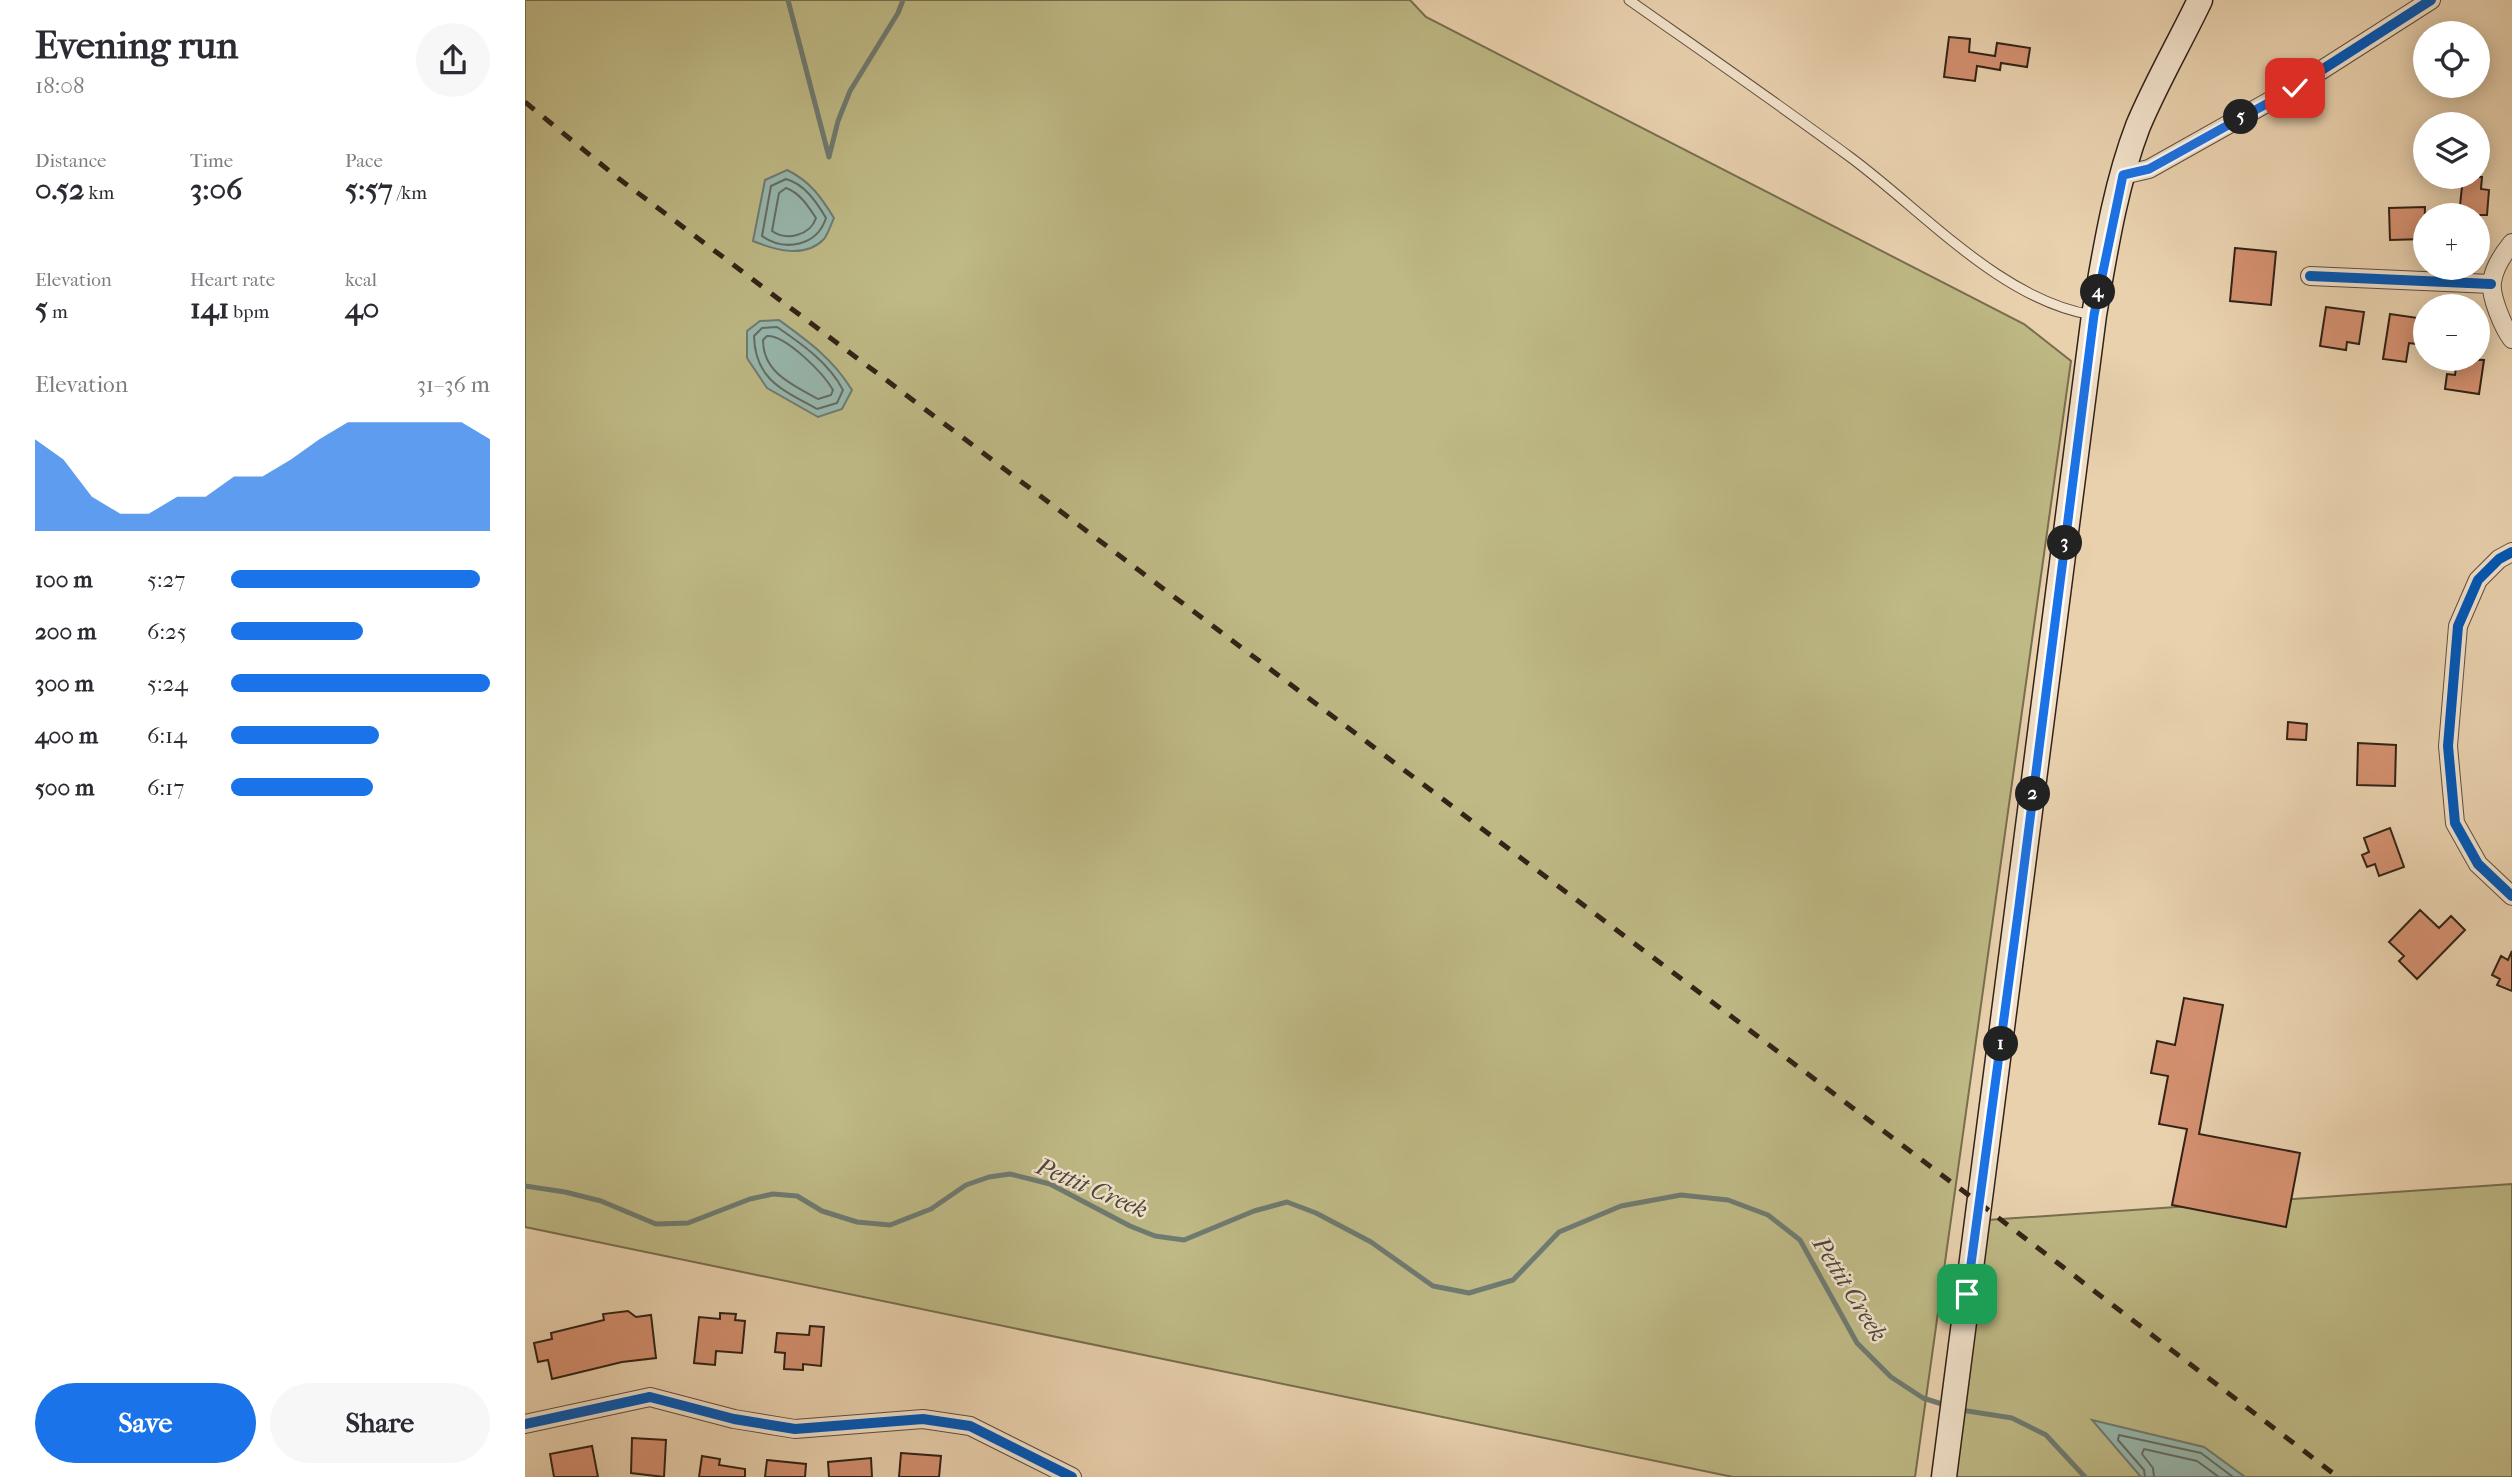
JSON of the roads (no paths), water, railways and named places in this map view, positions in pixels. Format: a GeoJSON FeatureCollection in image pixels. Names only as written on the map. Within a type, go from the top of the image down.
{"type":"FeatureCollection","features":[{"type":"Feature","properties":{"kind":"main road"},"geometry":{"type":"LineString","coordinates":[[1944,1477],[2094,315],[2123,175],[2139,126],[2200,0]]}},
{"type":"Feature","properties":{"kind":"street"},"geometry":{"type":"LineString","coordinates":[[2123,175],[2149,169],[2295,88],[2431,0]]}},
{"type":"Feature","properties":{"kind":"street"},"geometry":{"type":"LineString","coordinates":[[2512,243],[2501,256],[2491,284],[2503,327],[2512,339]]}},
{"type":"Feature","properties":{"kind":"street"},"geometry":{"type":"LineString","coordinates":[[2310,276],[2491,284]]}},
{"type":"Feature","properties":{"kind":"street"},"geometry":{"type":"LineString","coordinates":[[2512,552],[2500,559],[2478,580],[2458,626],[2448,746],[2455,823],[2477,864],[2512,895]]}},
{"type":"Feature","properties":{"kind":"street"},"geometry":{"type":"LineString","coordinates":[[525,1424],[650,1397],[734,1419],[796,1429],[923,1419],[970,1426],[1072,1477]]}},
{"type":"Feature","properties":{"kind":"lane"},"geometry":{"type":"LineString","coordinates":[[1629,0],[1850,157],[1994,272],[2052,304],[2094,315]]}},
{"type":"Feature","properties":{"kind":"water"},"geometry":{"type":"Polygon","coordinates":[[[787,170],[814,190],[834,218],[824,239],[799,251],[780,250],[753,241],[765,180],[787,170]]]}},
{"type":"Feature","properties":{"kind":"water"},"geometry":{"type":"Polygon","coordinates":[[[779,320],[819,351],[845,379],[852,390],[842,409],[818,417],[767,388],[747,358],[747,331],[760,321],[779,320]]]}},
{"type":"Feature","properties":{"kind":"water"},"geometry":{"type":"Polygon","coordinates":[[[2092,1420],[2204,1447],[2245,1477],[2141,1477],[2092,1420]]]}},
{"type":"Feature","properties":{"kind":"waterway"},"geometry":{"type":"LineString","coordinates":[[788,0],[829,157],[838,121],[850,91],[898,13],[903,0]]}},
{"type":"Feature","properties":{"kind":"waterway","name":"Pettit Creek"},"geometry":{"type":"LineString","coordinates":[[525,1186],[601,1201],[656,1224],[688,1223],[750,1199],[773,1194],[797,1196],[822,1211],[857,1222],[890,1225],[931,1209],[966,1185],[989,1177],[1010,1174],[1050,1184],[1130,1226],[1155,1236],[1184,1240],[1254,1211],[1287,1202],[1316,1213],[1371,1242],[1433,1286],[1469,1293],[1513,1280],[1559,1232],[1621,1206],[1681,1195],[1728,1200],[1768,1215],[1800,1240],[1857,1343],[1891,1377],[1923,1398],[1945,1405]]}},
{"type":"Feature","properties":{"kind":"waterway","name":"Pettit Creek"},"geometry":{"type":"LineString","coordinates":[[1961,1410],[2012,1418],[2046,1435],[2085,1477]]}},
{"type":"Feature","properties":{"kind":"railway"},"geometry":{"type":"LineString","coordinates":[[525,102],[618,178],[1979,1203],[2338,1477]]}}]}
